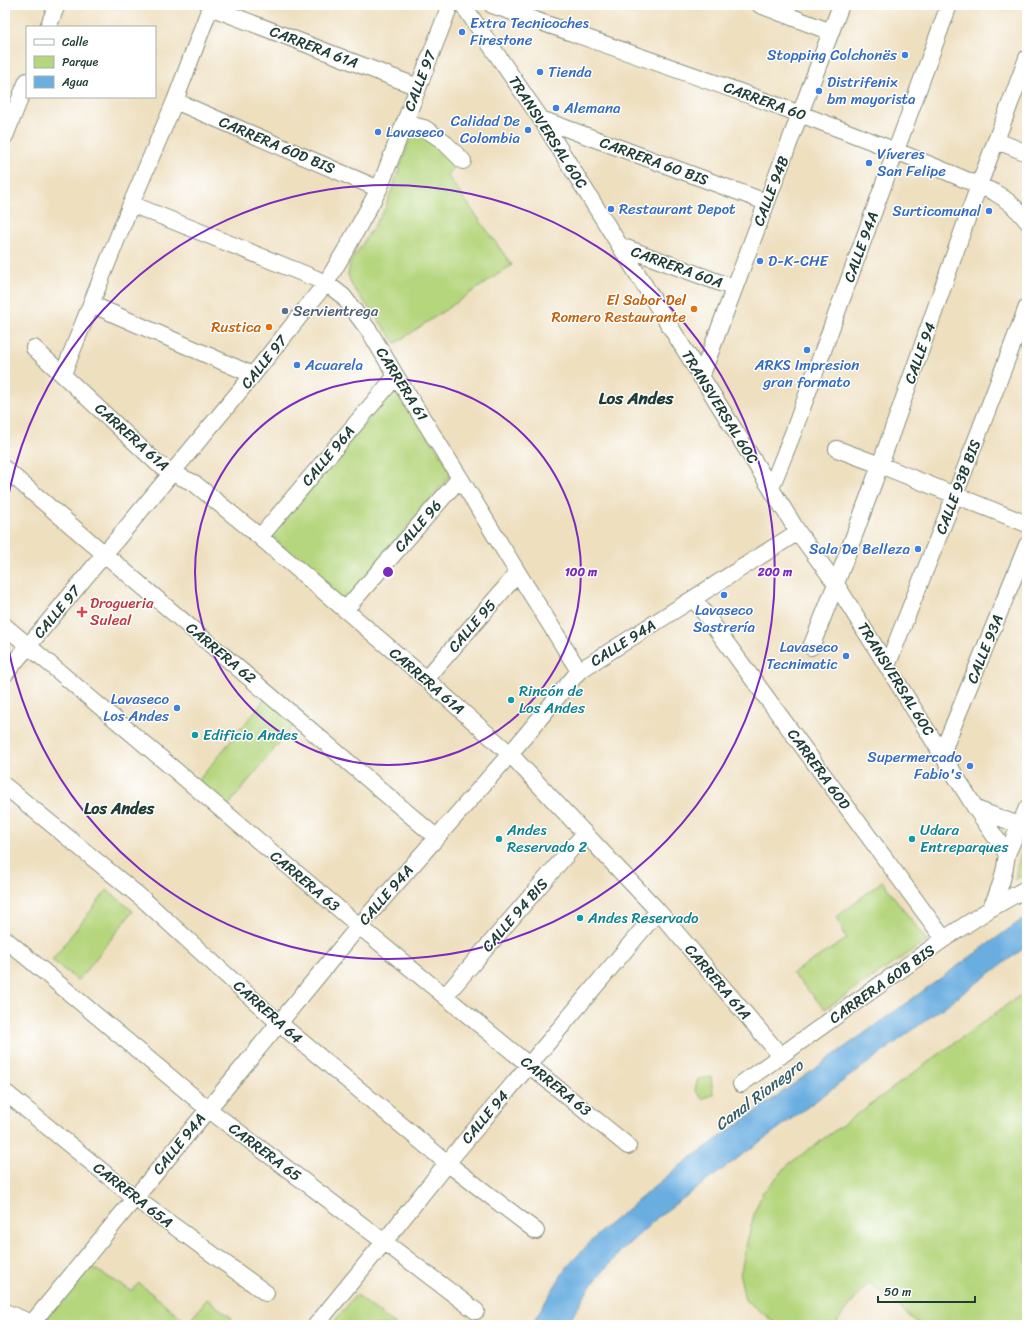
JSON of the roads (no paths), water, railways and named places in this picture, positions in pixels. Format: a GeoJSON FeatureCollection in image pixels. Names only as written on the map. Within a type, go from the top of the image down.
{"type":"FeatureCollection","features":[{"type":"Feature","properties":{"kind":"street"},"geometry":{"type":"LineString","coordinates":[[48,26],[57,5]]}},
{"type":"Feature","properties":{"kind":"street","name":"CALLE 97"},"geometry":{"type":"LineString","coordinates":[[5,674],[253,375],[326,283],[379,189],[450,5]]}},
{"type":"Feature","properties":{"kind":"street","name":"TRANSVERSAL 60C"},"geometry":{"type":"LineString","coordinates":[[463,5],[541,119],[798,532],[836,584],[976,809],[1007,854]]}},
{"type":"Feature","properties":{"kind":"street","name":"CARRERA 60"},"geometry":{"type":"LineString","coordinates":[[492,5],[800,113],[896,151],[979,186],[1007,200],[1019,210],[1027,221]]}},
{"type":"Feature","properties":{"kind":"street"},"geometry":{"type":"LineString","coordinates":[[760,5],[831,32]]}},
{"type":"Feature","properties":{"kind":"street","name":"CALLE 94B"},"geometry":{"type":"LineString","coordinates":[[702,377],[766,202],[841,5]]}},
{"type":"Feature","properties":{"kind":"street","name":"CALLE 94A"},"geometry":{"type":"LineString","coordinates":[[771,488],[796,426],[949,5]]}},
{"type":"Feature","properties":{"kind":"street"},"geometry":{"type":"LineString","coordinates":[[63,374],[131,204],[175,101],[211,6]]}},
{"type":"Feature","properties":{"kind":"street","name":"CARRERA 61A"},"geometry":{"type":"LineString","coordinates":[[211,6],[418,87]]}},
{"type":"Feature","properties":{"kind":"street","name":"CALLE 94"},"geometry":{"type":"LineString","coordinates":[[811,647],[880,465],[979,186],[1027,58]]}},
{"type":"Feature","properties":{"kind":"street"},"geometry":{"type":"LineString","coordinates":[[5,136],[26,84]]}},
{"type":"Feature","properties":{"kind":"street","name":"CARRERA 60D BIS"},"geometry":{"type":"LineString","coordinates":[[175,101],[379,189]]}},
{"type":"Feature","properties":{"kind":"street","name":"CARRERA 60 BIS"},"geometry":{"type":"LineString","coordinates":[[541,119],[766,202]]}},
{"type":"Feature","properties":{"kind":"street"},"geometry":{"type":"LineString","coordinates":[[404,123],[424,128],[442,140],[463,161]]}},
{"type":"Feature","properties":{"kind":"street"},"geometry":{"type":"LineString","coordinates":[[997,141],[1027,153]]}},
{"type":"Feature","properties":{"kind":"street","name":"CARRERA 61"},"geometry":{"type":"LineString","coordinates":[[131,204],[326,283],[343,296],[370,332],[579,671]]}},
{"type":"Feature","properties":{"kind":"street","name":"CARRERA 60A"},"geometry":{"type":"LineString","coordinates":[[621,246],[734,288]]}},
{"type":"Feature","properties":{"kind":"street"},"geometry":{"type":"LineString","coordinates":[[91,304],[253,375]]}},
{"type":"Feature","properties":{"kind":"street","name":"CALLE 93B BIS"},"geometry":{"type":"LineString","coordinates":[[887,666],[955,495],[1021,341],[1027,307]]}},
{"type":"Feature","properties":{"kind":"street","name":"CARRERA 61A"},"geometry":{"type":"LineString","coordinates":[[34,348],[157,464],[194,483],[260,537],[426,679],[510,754],[658,911],[781,1056]]}},
{"type":"Feature","properties":{"kind":"street","name":"CALLE 96A"},"geometry":{"type":"LineString","coordinates":[[260,537],[396,376]]}},
{"type":"Feature","properties":{"kind":"street"},"geometry":{"type":"LineString","coordinates":[[837,449],[1027,524]]}},
{"type":"Feature","properties":{"kind":"street","name":"CARRERA 62"},"geometry":{"type":"LineString","coordinates":[[5,469],[437,838]]}},
{"type":"Feature","properties":{"kind":"street","name":"CALLE 96"},"geometry":{"type":"LineString","coordinates":[[345,610],[460,478]]}},
{"type":"Feature","properties":{"kind":"street","name":"CALLE 94A"},"geometry":{"type":"LineString","coordinates":[[34,1324],[135,1198],[359,926],[510,754],[579,671],[798,532]]}},
{"type":"Feature","properties":{"kind":"street","name":"CALLE 93A"},"geometry":{"type":"LineString","coordinates":[[942,753],[1027,545]]}},
{"type":"Feature","properties":{"kind":"street","name":"CALLE 95"},"geometry":{"type":"LineString","coordinates":[[426,679],[518,573]]}},
{"type":"Feature","properties":{"kind":"street","name":"CARRERA 60D"},"geometry":{"type":"LineString","coordinates":[[694,599],[944,940]]}},
{"type":"Feature","properties":{"kind":"street","name":"CARRERA 63"},"geometry":{"type":"LineString","coordinates":[[5,626],[359,926],[628,1146]]}},
{"type":"Feature","properties":{"kind":"street","name":"CARRERA 64"},"geometry":{"type":"LineString","coordinates":[[5,786],[144,900],[279,1023],[447,1163],[536,1231]]}},
{"type":"Feature","properties":{"kind":"street"},"geometry":{"type":"LineString","coordinates":[[990,908],[998,895],[1003,881],[1007,854],[1024,826],[1027,808]]}},
{"type":"Feature","properties":{"kind":"street"},"geometry":{"type":"LineString","coordinates":[[976,809],[1024,826]]}},
{"type":"Feature","properties":{"kind":"street","name":"CALLE 94 BIS"},"geometry":{"type":"LineString","coordinates":[[445,996],[585,833]]}},
{"type":"Feature","properties":{"kind":"street","name":"CARRERA 60B BIS"},"geometry":{"type":"LineString","coordinates":[[741,1084],[990,908],[1027,888]]}},
{"type":"Feature","properties":{"kind":"street","name":"CALLE 94"},"geometry":{"type":"LineString","coordinates":[[316,1325],[447,1163],[658,911]]}},
{"type":"Feature","properties":{"kind":"street","name":"CARRERA 65"},"geometry":{"type":"LineString","coordinates":[[5,939],[208,1109],[476,1311]]}},
{"type":"Feature","properties":{"kind":"street","name":"CARRERA 65A"},"geometry":{"type":"LineString","coordinates":[[5,1092],[135,1198],[266,1293]]}},
{"type":"Feature","properties":{"kind":"street"},"geometry":{"type":"LineString","coordinates":[[5,1312],[34,1324]]}},
{"type":"Feature","properties":{"kind":"water"},"geometry":{"type":"Polygon","coordinates":[[[1027,916],[1027,946],[659,1216],[620,1252],[590,1287],[567,1325],[531,1325],[566,1268],[600,1232],[677,1168],[1027,916]]]}},
{"type":"Feature","properties":{"kind":"place","name":"Extra Tecnicoches Firestone"},"geometry":{"type":"Point","coordinates":[462,32]}},
{"type":"Feature","properties":{"kind":"place","name":"Stopping Colchonës"},"geometry":{"type":"Point","coordinates":[905,55]}},
{"type":"Feature","properties":{"kind":"place","name":"Tienda"},"geometry":{"type":"Point","coordinates":[540,72]}},
{"type":"Feature","properties":{"kind":"place","name":"Distrifenix bm mayorista"},"geometry":{"type":"Point","coordinates":[819,91]}},
{"type":"Feature","properties":{"kind":"place","name":"Alemana"},"geometry":{"type":"Point","coordinates":[556,108]}},
{"type":"Feature","properties":{"kind":"place","name":"Calidad De Colombia"},"geometry":{"type":"Point","coordinates":[528,130]}},
{"type":"Feature","properties":{"kind":"place","name":"Lavaseco"},"geometry":{"type":"Point","coordinates":[378,132]}},
{"type":"Feature","properties":{"kind":"place","name":"Víveres San Felipe"},"geometry":{"type":"Point","coordinates":[869,163]}},
{"type":"Feature","properties":{"kind":"place","name":"Restaurant Depot"},"geometry":{"type":"Point","coordinates":[611,209]}},
{"type":"Feature","properties":{"kind":"place","name":"Surticomunal"},"geometry":{"type":"Point","coordinates":[989,211]}},
{"type":"Feature","properties":{"kind":"place","name":"D-K-CHE"},"geometry":{"type":"Point","coordinates":[760,261]}},
{"type":"Feature","properties":{"kind":"place","name":"El Sabor Del Romero Restaurante"},"geometry":{"type":"Point","coordinates":[694,309]}},
{"type":"Feature","properties":{"kind":"place","name":"Servientrega"},"geometry":{"type":"Point","coordinates":[285,311]}},
{"type":"Feature","properties":{"kind":"place","name":"Rustica"},"geometry":{"type":"Point","coordinates":[269,327]}},
{"type":"Feature","properties":{"kind":"place","name":"ARKS Impresion gran formato"},"geometry":{"type":"Point","coordinates":[807,350]}},
{"type":"Feature","properties":{"kind":"place","name":"Acuarela"},"geometry":{"type":"Point","coordinates":[297,365]}},
{"type":"Feature","properties":{"kind":"place","name":"Sala De Belleza"},"geometry":{"type":"Point","coordinates":[918,549]}},
{"type":"Feature","properties":{"kind":"place","name":"Lavaseco Sastrería"},"geometry":{"type":"Point","coordinates":[724,595]}},
{"type":"Feature","properties":{"kind":"place","name":"Drogueria Suleal"},"geometry":{"type":"Point","coordinates":[82,612]}},
{"type":"Feature","properties":{"kind":"place","name":"Lavaseco Tecnimatic"},"geometry":{"type":"Point","coordinates":[846,656]}},
{"type":"Feature","properties":{"kind":"place","name":"Rincón de Los Andes"},"geometry":{"type":"Point","coordinates":[511,700]}},
{"type":"Feature","properties":{"kind":"place","name":"Lavaseco Los Andes"},"geometry":{"type":"Point","coordinates":[177,708]}},
{"type":"Feature","properties":{"kind":"place","name":"Edificio Andes"},"geometry":{"type":"Point","coordinates":[195,735]}},
{"type":"Feature","properties":{"kind":"place","name":"Supermercado Fabio's"},"geometry":{"type":"Point","coordinates":[970,766]}},
{"type":"Feature","properties":{"kind":"place","name":"Andes Reservado 2"},"geometry":{"type":"Point","coordinates":[499,839]}},
{"type":"Feature","properties":{"kind":"place","name":"Udara Entreparques"},"geometry":{"type":"Point","coordinates":[912,839]}},
{"type":"Feature","properties":{"kind":"place","name":"Andes Reservado"},"geometry":{"type":"Point","coordinates":[580,918]}},
{"type":"Feature","properties":{"kind":"district","name":"Los Andes"},"geometry":{"type":"Point","coordinates":[636,398]}},
{"type":"Feature","properties":{"kind":"district","name":"Los Andes"},"geometry":{"type":"Point","coordinates":[119,808]}},
{"type":"Feature","properties":{"kind":"water label","name":"Canal Rionegro"},"geometry":{"type":"Point","coordinates":[759,1095]}}]}
